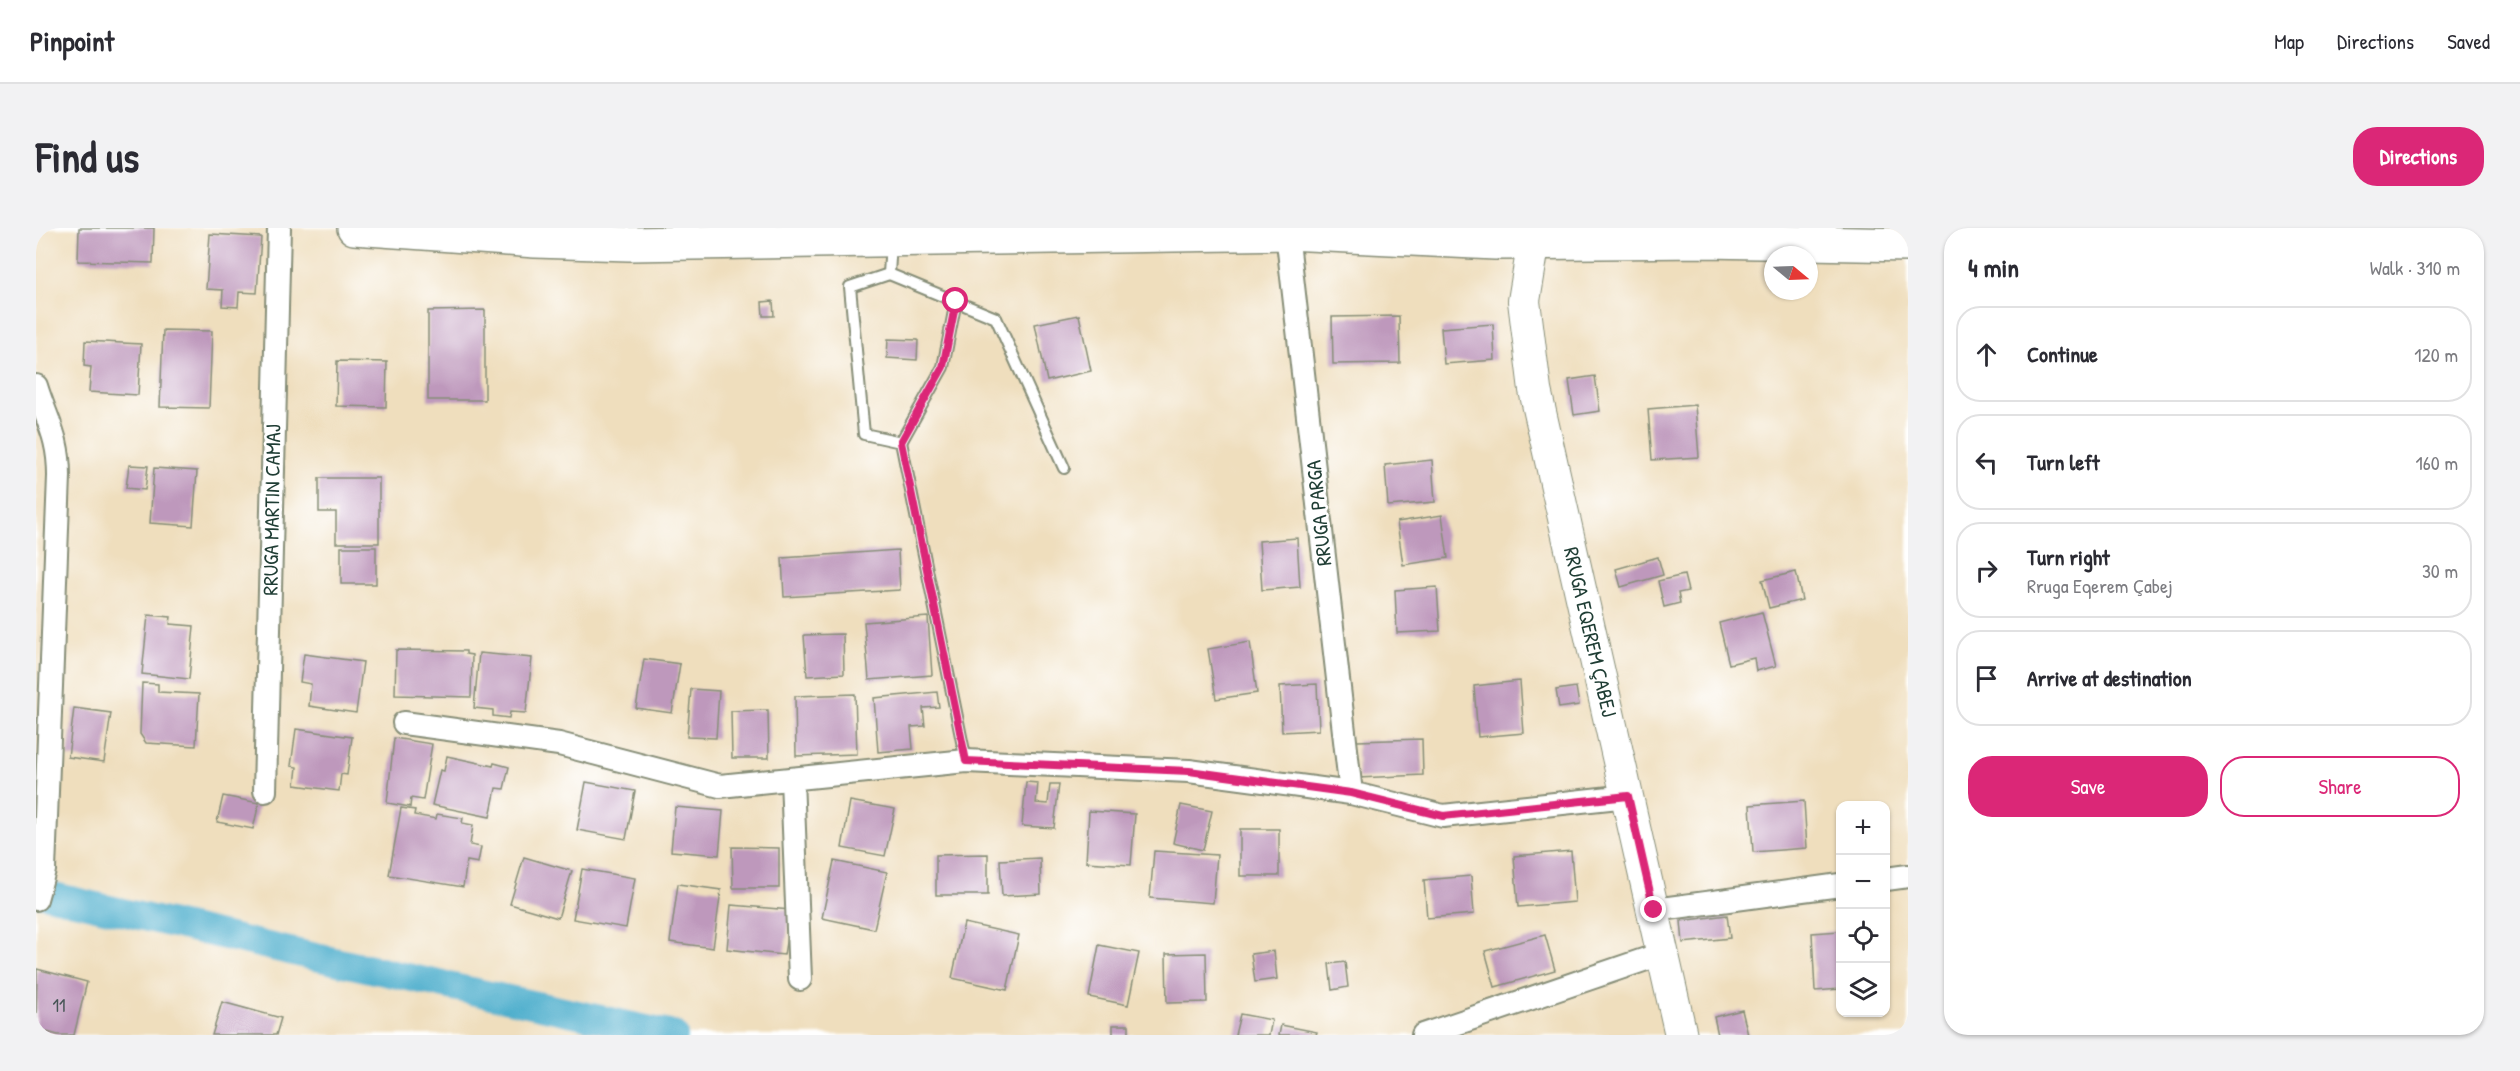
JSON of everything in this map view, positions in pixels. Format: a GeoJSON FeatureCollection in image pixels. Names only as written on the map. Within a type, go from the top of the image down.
{"type":"FeatureCollection","features":[{"type":"Feature","properties":{"kind":"highway"},"geometry":{"type":"LineString","coordinates":[[354,228],[512,240],[629,244],[891,242],[1287,234],[1534,236],[1705,242],[1908,245]]}},
{"type":"Feature","properties":{"kind":"main road","name":"RRUGA EQEREM ÇABEJ"},"geometry":{"type":"LineString","coordinates":[[1534,236],[1524,301],[1534,390],[1681,1035]]}},
{"type":"Feature","properties":{"kind":"street","name":"RRUGA MARTIN CAMAJ"},"geometry":{"type":"LineString","coordinates":[[266,791],[279,228]]}},
{"type":"Feature","properties":{"kind":"street","name":"RRUGA PARGA"},"geometry":{"type":"LineString","coordinates":[[1287,234],[1351,793]]}},
{"type":"Feature","properties":{"kind":"street"},"geometry":{"type":"LineString","coordinates":[[36,386],[55,432],[59,453],[44,870],[36,899]]}},
{"type":"Feature","properties":{"kind":"street"},"geometry":{"type":"LineString","coordinates":[[404,723],[560,744],[720,786],[966,761],[1189,771],[1351,793],[1443,816],[1628,796]]}},
{"type":"Feature","properties":{"kind":"street"},"geometry":{"type":"LineString","coordinates":[[792,779],[800,979]]}},
{"type":"Feature","properties":{"kind":"street"},"geometry":{"type":"LineString","coordinates":[[1890,878],[1908,876]]}},
{"type":"Feature","properties":{"kind":"street"},"geometry":{"type":"LineString","coordinates":[[1654,910],[1836,886]]}},
{"type":"Feature","properties":{"kind":"street"},"geometry":{"type":"LineString","coordinates":[[1423,1035],[1661,954]]}},
{"type":"Feature","properties":{"kind":"lane"},"geometry":{"type":"LineString","coordinates":[[889,274],[891,242]]}},
{"type":"Feature","properties":{"kind":"lane"},"geometry":{"type":"LineString","coordinates":[[901,442],[864,434],[850,286],[889,274],[996,318],[1064,468]]}},
{"type":"Feature","properties":{"kind":"lane"},"geometry":{"type":"LineString","coordinates":[[956,301],[943,367],[901,442],[966,761]]}},
{"type":"Feature","properties":{"kind":"building"},"geometry":{"type":"Polygon","coordinates":[[[79,228],[154,228],[153,263],[78,261],[79,228]]]}},
{"type":"Feature","properties":{"kind":"building"},"geometry":{"type":"Polygon","coordinates":[[[210,234],[261,237],[257,293],[239,292],[238,307],[222,306],[223,290],[206,289],[210,234]]]}},
{"type":"Feature","properties":{"kind":"building"},"geometry":{"type":"Polygon","coordinates":[[[773,301],[774,316],[763,316],[762,302],[773,301]]]}},
{"type":"Feature","properties":{"kind":"building"},"geometry":{"type":"Polygon","coordinates":[[[485,310],[485,400],[428,400],[428,311],[485,310]]]}},
{"type":"Feature","properties":{"kind":"building"},"geometry":{"type":"Polygon","coordinates":[[[1079,315],[1091,371],[1047,381],[1035,324],[1079,315]]]}},
{"type":"Feature","properties":{"kind":"building"},"geometry":{"type":"Polygon","coordinates":[[[1399,316],[1400,363],[1333,364],[1332,317],[1399,316]]]}},
{"type":"Feature","properties":{"kind":"building"},"geometry":{"type":"Polygon","coordinates":[[[1493,324],[1495,360],[1444,364],[1441,328],[1493,324]]]}},
{"type":"Feature","properties":{"kind":"building"},"geometry":{"type":"Polygon","coordinates":[[[163,330],[212,331],[209,408],[160,407],[163,330]]]}},
{"type":"Feature","properties":{"kind":"building"},"geometry":{"type":"Polygon","coordinates":[[[888,339],[918,340],[917,360],[887,358],[888,339]]]}},
{"type":"Feature","properties":{"kind":"building"},"geometry":{"type":"Polygon","coordinates":[[[85,341],[141,344],[138,395],[89,392],[91,367],[84,366],[85,341]]]}},
{"type":"Feature","properties":{"kind":"building"},"geometry":{"type":"Polygon","coordinates":[[[337,361],[387,362],[386,407],[336,406],[337,361]]]}},
{"type":"Feature","properties":{"kind":"building"},"geometry":{"type":"Polygon","coordinates":[[[1595,376],[1600,411],[1574,415],[1569,380],[1595,376]]]}},
{"type":"Feature","properties":{"kind":"building"},"geometry":{"type":"Polygon","coordinates":[[[1695,405],[1699,457],[1652,460],[1648,409],[1695,405]]]}},
{"type":"Feature","properties":{"kind":"building"},"geometry":{"type":"Polygon","coordinates":[[[1432,460],[1435,502],[1388,506],[1385,465],[1432,460]]]}},
{"type":"Feature","properties":{"kind":"building"},"geometry":{"type":"Polygon","coordinates":[[[129,465],[148,466],[145,490],[126,488],[129,465]]]}},
{"type":"Feature","properties":{"kind":"building"},"geometry":{"type":"Polygon","coordinates":[[[154,468],[197,471],[193,526],[150,523],[154,468]]]}},
{"type":"Feature","properties":{"kind":"building"},"geometry":{"type":"Polygon","coordinates":[[[319,478],[379,478],[379,543],[336,543],[336,512],[319,512],[319,478]]]}},
{"type":"Feature","properties":{"kind":"building"},"geometry":{"type":"Polygon","coordinates":[[[1442,515],[1448,558],[1403,565],[1397,522],[1442,515]]]}},
{"type":"Feature","properties":{"kind":"building"},"geometry":{"type":"Polygon","coordinates":[[[1297,538],[1300,587],[1262,590],[1259,541],[1297,538]]]}},
{"type":"Feature","properties":{"kind":"building"},"geometry":{"type":"Polygon","coordinates":[[[341,547],[376,547],[376,584],[341,584],[341,547]]]}},
{"type":"Feature","properties":{"kind":"building"},"geometry":{"type":"Polygon","coordinates":[[[898,550],[900,590],[784,597],[782,558],[898,550]]]}},
{"type":"Feature","properties":{"kind":"building"},"geometry":{"type":"Polygon","coordinates":[[[1658,557],[1663,575],[1621,587],[1616,569],[1658,557]]]}},
{"type":"Feature","properties":{"kind":"building"},"geometry":{"type":"Polygon","coordinates":[[[1796,572],[1802,600],[1769,608],[1762,580],[1796,572]]]}},
{"type":"Feature","properties":{"kind":"building"},"geometry":{"type":"Polygon","coordinates":[[[1684,575],[1688,591],[1678,593],[1680,603],[1664,607],[1658,581],[1684,575]]]}},
{"type":"Feature","properties":{"kind":"building"},"geometry":{"type":"Polygon","coordinates":[[[1437,587],[1440,631],[1397,633],[1395,590],[1437,587]]]}},
{"type":"Feature","properties":{"kind":"building"},"geometry":{"type":"Polygon","coordinates":[[[1762,612],[1776,666],[1756,671],[1754,658],[1729,664],[1719,623],[1762,612]]]}},
{"type":"Feature","properties":{"kind":"building"},"geometry":{"type":"Polygon","coordinates":[[[148,615],[171,617],[170,624],[194,626],[189,679],[142,674],[148,615]]]}},
{"type":"Feature","properties":{"kind":"building"},"geometry":{"type":"Polygon","coordinates":[[[928,617],[932,675],[869,680],[864,622],[928,617]]]}},
{"type":"Feature","properties":{"kind":"building"},"geometry":{"type":"Polygon","coordinates":[[[843,634],[844,674],[807,676],[804,635],[843,634]]]}},
{"type":"Feature","properties":{"kind":"building"},"geometry":{"type":"Polygon","coordinates":[[[1250,642],[1257,693],[1216,699],[1208,649],[1250,642]]]}},
{"type":"Feature","properties":{"kind":"building"},"geometry":{"type":"Polygon","coordinates":[[[396,650],[466,651],[466,654],[472,655],[471,697],[395,695],[396,650]]]}},
{"type":"Feature","properties":{"kind":"building"},"geometry":{"type":"Polygon","coordinates":[[[479,653],[532,658],[526,713],[510,712],[509,718],[493,716],[493,710],[474,708],[479,653]]]}},
{"type":"Feature","properties":{"kind":"building"},"geometry":{"type":"Polygon","coordinates":[[[304,654],[363,662],[356,713],[309,706],[311,684],[300,682],[304,654]]]}},
{"type":"Feature","properties":{"kind":"building"},"geometry":{"type":"Polygon","coordinates":[[[644,659],[680,664],[672,713],[636,708],[644,659]]]}},
{"type":"Feature","properties":{"kind":"building"},"geometry":{"type":"Polygon","coordinates":[[[1520,681],[1524,733],[1478,737],[1474,686],[1520,681]]]}},
{"type":"Feature","properties":{"kind":"building"},"geometry":{"type":"Polygon","coordinates":[[[142,683],[158,684],[158,692],[199,694],[196,746],[146,743],[140,734],[142,683]]]}},
{"type":"Feature","properties":{"kind":"building"},"geometry":{"type":"Polygon","coordinates":[[[1317,684],[1319,730],[1282,732],[1280,686],[1317,684]]]}},
{"type":"Feature","properties":{"kind":"building"},"geometry":{"type":"Polygon","coordinates":[[[1576,687],[1579,705],[1559,708],[1556,690],[1576,687]]]}},
{"type":"Feature","properties":{"kind":"building"},"geometry":{"type":"Polygon","coordinates":[[[691,689],[719,691],[716,738],[687,737],[691,689]]]}},
{"type":"Feature","properties":{"kind":"building"},"geometry":{"type":"Polygon","coordinates":[[[937,692],[939,707],[923,708],[925,726],[911,727],[913,749],[878,752],[874,698],[937,692]]]}},
{"type":"Feature","properties":{"kind":"building"},"geometry":{"type":"Polygon","coordinates":[[[855,694],[857,754],[796,756],[795,696],[855,694]]]}},
{"type":"Feature","properties":{"kind":"building"},"geometry":{"type":"Polygon","coordinates":[[[74,708],[111,713],[104,762],[68,757],[74,708]]]}},
{"type":"Feature","properties":{"kind":"building"},"geometry":{"type":"Polygon","coordinates":[[[768,710],[769,758],[732,758],[731,711],[768,710]]]}},
{"type":"Feature","properties":{"kind":"building"},"geometry":{"type":"Polygon","coordinates":[[[296,729],[352,737],[347,775],[341,774],[339,791],[295,785],[297,767],[291,766],[296,729]]]}},
{"type":"Feature","properties":{"kind":"building"},"geometry":{"type":"Polygon","coordinates":[[[394,738],[432,744],[423,800],[411,798],[410,807],[387,803],[394,738]]]}},
{"type":"Feature","properties":{"kind":"building"},"geometry":{"type":"Polygon","coordinates":[[[1422,739],[1423,775],[1358,778],[1357,741],[1422,739]]]}},
{"type":"Feature","properties":{"kind":"building"},"geometry":{"type":"Polygon","coordinates":[[[447,756],[493,766],[494,763],[509,767],[504,789],[496,788],[490,817],[432,805],[440,770],[444,771],[447,756]]]}},
{"type":"Feature","properties":{"kind":"building"},"geometry":{"type":"Polygon","coordinates":[[[586,782],[635,791],[626,839],[577,830],[586,782]]]}},
{"type":"Feature","properties":{"kind":"building"},"geometry":{"type":"Polygon","coordinates":[[[1026,782],[1038,783],[1036,803],[1048,804],[1050,784],[1059,784],[1054,828],[1022,826],[1026,782]]]}},
{"type":"Feature","properties":{"kind":"building"},"geometry":{"type":"Polygon","coordinates":[[[223,796],[259,803],[253,829],[217,822],[223,796]]]}},
{"type":"Feature","properties":{"kind":"building"},"geometry":{"type":"Polygon","coordinates":[[[850,801],[895,809],[885,856],[842,848],[850,801]]]}},
{"type":"Feature","properties":{"kind":"building"},"geometry":{"type":"Polygon","coordinates":[[[1804,801],[1807,848],[1753,852],[1750,805],[1804,801]]]}},
{"type":"Feature","properties":{"kind":"building"},"geometry":{"type":"Polygon","coordinates":[[[1181,805],[1212,811],[1203,850],[1173,843],[1181,805]]]}},
{"type":"Feature","properties":{"kind":"building"},"geometry":{"type":"Polygon","coordinates":[[[675,807],[723,811],[719,855],[671,851],[675,807]]]}},
{"type":"Feature","properties":{"kind":"building"},"geometry":{"type":"Polygon","coordinates":[[[401,808],[415,810],[414,815],[436,819],[437,814],[463,818],[462,823],[473,825],[470,845],[481,847],[478,863],[467,861],[463,887],[389,875],[401,808]]]}},
{"type":"Feature","properties":{"kind":"building"},"geometry":{"type":"Polygon","coordinates":[[[1089,811],[1135,814],[1131,865],[1086,862],[1089,811]]]}},
{"type":"Feature","properties":{"kind":"building"},"geometry":{"type":"Polygon","coordinates":[[[1240,829],[1279,829],[1279,876],[1240,876],[1240,829]]]}},
{"type":"Feature","properties":{"kind":"building"},"geometry":{"type":"Polygon","coordinates":[[[732,847],[779,848],[779,888],[733,888],[732,847]]]}},
{"type":"Feature","properties":{"kind":"building"},"geometry":{"type":"Polygon","coordinates":[[[1154,851],[1217,855],[1213,903],[1150,898],[1154,851]]]}},
{"type":"Feature","properties":{"kind":"building"},"geometry":{"type":"Polygon","coordinates":[[[1571,851],[1575,902],[1518,907],[1514,856],[1571,851]]]}},
{"type":"Feature","properties":{"kind":"building"},"geometry":{"type":"Polygon","coordinates":[[[988,854],[988,895],[936,895],[936,855],[988,854]]]}},
{"type":"Feature","properties":{"kind":"building"},"geometry":{"type":"Polygon","coordinates":[[[524,857],[572,871],[558,918],[510,904],[524,857]]]}},
{"type":"Feature","properties":{"kind":"building"},"geometry":{"type":"Polygon","coordinates":[[[1040,858],[1041,894],[1002,896],[1000,860],[1040,858]]]}},
{"type":"Feature","properties":{"kind":"building"},"geometry":{"type":"Polygon","coordinates":[[[834,861],[887,872],[874,929],[822,918],[834,861]]]}},
{"type":"Feature","properties":{"kind":"building"},"geometry":{"type":"Polygon","coordinates":[[[582,869],[635,878],[626,928],[573,919],[582,869]]]}},
{"type":"Feature","properties":{"kind":"building"},"geometry":{"type":"Polygon","coordinates":[[[1471,876],[1474,914],[1427,918],[1424,880],[1471,876]]]}},
{"type":"Feature","properties":{"kind":"building"},"geometry":{"type":"Polygon","coordinates":[[[678,884],[721,890],[713,948],[670,942],[678,884]]]}},
{"type":"Feature","properties":{"kind":"building"},"geometry":{"type":"Polygon","coordinates":[[[731,905],[791,910],[784,955],[727,949],[731,905]]]}},
{"type":"Feature","properties":{"kind":"building"},"geometry":{"type":"Polygon","coordinates":[[[1727,915],[1730,938],[1683,943],[1681,921],[1727,915]]]}},
{"type":"Feature","properties":{"kind":"building"},"geometry":{"type":"Polygon","coordinates":[[[964,923],[1019,935],[1007,990],[952,978],[964,923]]]}},
{"type":"Feature","properties":{"kind":"building"},"geometry":{"type":"Polygon","coordinates":[[[1836,931],[1836,989],[1815,991],[1812,933],[1836,931]]]}},
{"type":"Feature","properties":{"kind":"building"},"geometry":{"type":"Polygon","coordinates":[[[1545,935],[1555,970],[1495,987],[1485,951],[1545,935]]]}},
{"type":"Feature","properties":{"kind":"building"},"geometry":{"type":"Polygon","coordinates":[[[1099,945],[1139,953],[1128,1005],[1089,997],[1099,945]]]}},
{"type":"Feature","properties":{"kind":"building"},"geometry":{"type":"Polygon","coordinates":[[[1274,951],[1277,979],[1255,982],[1251,954],[1274,951]]]}},
{"type":"Feature","properties":{"kind":"building"},"geometry":{"type":"Polygon","coordinates":[[[1206,953],[1207,1002],[1167,1003],[1166,954],[1206,953]]]}},
{"type":"Feature","properties":{"kind":"building"},"geometry":{"type":"Polygon","coordinates":[[[1345,962],[1348,987],[1332,990],[1329,964],[1345,962]]]}},
{"type":"Feature","properties":{"kind":"building"},"geometry":{"type":"Polygon","coordinates":[[[37,969],[87,982],[74,1035],[58,1035],[36,1029],[37,969]]]}},
{"type":"Feature","properties":{"kind":"building"},"geometry":{"type":"Polygon","coordinates":[[[222,1002],[281,1018],[276,1035],[212,1035],[222,1002]]]}},
{"type":"Feature","properties":{"kind":"building"},"geometry":{"type":"Polygon","coordinates":[[[1742,1010],[1748,1035],[1718,1035],[1714,1017],[1742,1010]]]}},
{"type":"Feature","properties":{"kind":"building"},"geometry":{"type":"Polygon","coordinates":[[[1240,1014],[1272,1020],[1269,1035],[1235,1035],[1240,1014]]]}},
{"type":"Feature","properties":{"kind":"building"},"geometry":{"type":"Polygon","coordinates":[[[1113,1025],[1129,1025],[1129,1035],[1113,1035],[1113,1025]]]}},
{"type":"Feature","properties":{"kind":"building"},"geometry":{"type":"Polygon","coordinates":[[[1281,1025],[1317,1032],[1316,1035],[1279,1035],[1281,1025]]]}},
{"type":"Feature","properties":{"kind":"waterway"},"geometry":{"type":"LineString","coordinates":[[36,892],[311,956],[674,1035]]}},
{"type":"Feature","properties":{"kind":"route"},"geometry":{"type":"LineString","coordinates":[[956,301],[943,367],[901,442],[966,761],[1189,771],[1351,793],[1443,816],[1628,796],[1654,910]]}}]}
